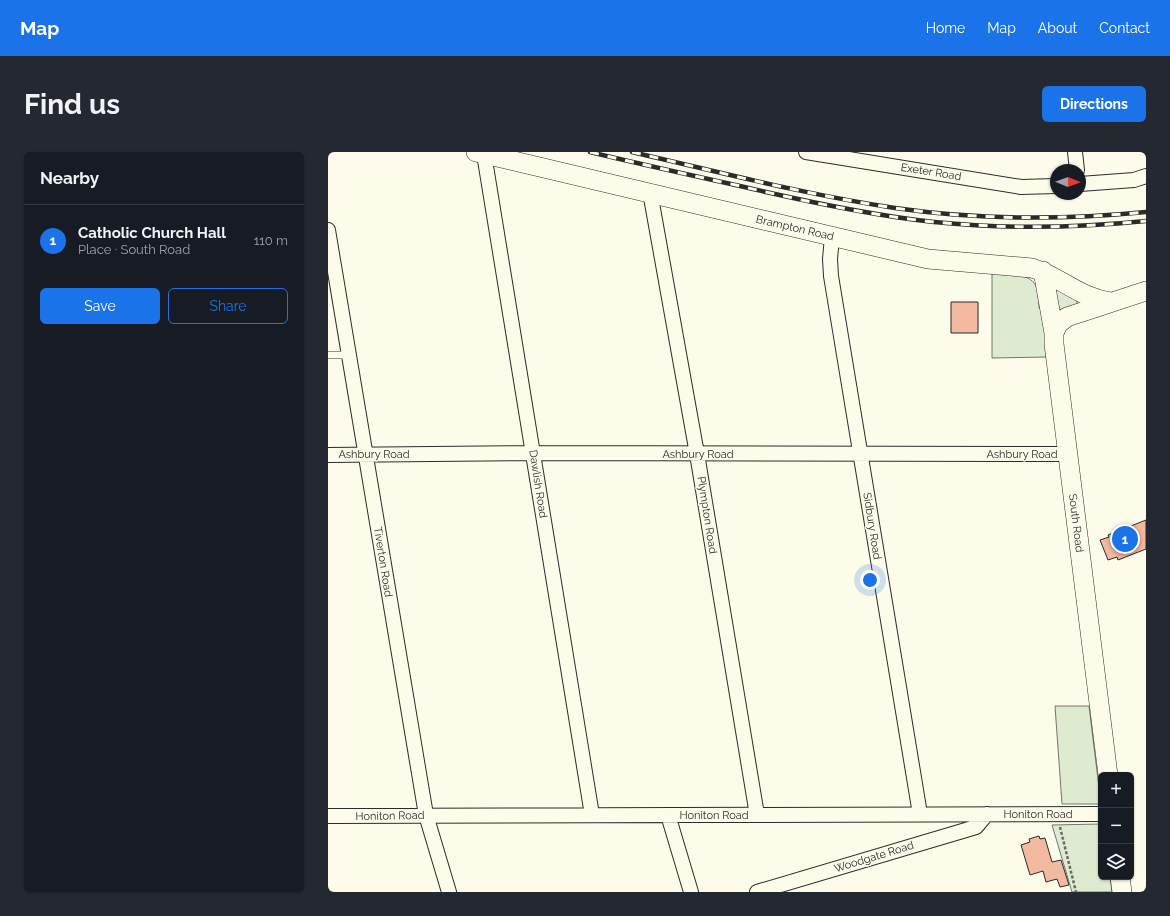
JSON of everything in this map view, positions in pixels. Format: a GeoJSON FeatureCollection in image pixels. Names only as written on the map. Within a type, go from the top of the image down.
{"type":"FeatureCollection","features":[{"type":"Feature","properties":{"kind":"street","name":"Exeter Road"},"geometry":{"type":"LineString","coordinates":[[806,152],[1021,187],[1050,186]]}},
{"type":"Feature","properties":{"kind":"street"},"geometry":{"type":"LineString","coordinates":[[1075,152],[1076,164]]}},
{"type":"Feature","properties":{"kind":"street","name":"Brampton Road"},"geometry":{"type":"LineString","coordinates":[[480,153],[928,259],[1020,266],[1043,271],[1084,295],[1096,300],[1110,302]]}},
{"type":"Feature","properties":{"kind":"street","name":"Dawlish Road"},"geometry":{"type":"LineString","coordinates":[[480,153],[532,453],[592,815]]}},
{"type":"Feature","properties":{"kind":"street"},"geometry":{"type":"LineString","coordinates":[[1086,184],[1134,180],[1146,176]]}},
{"type":"Feature","properties":{"kind":"street","name":"Plympton Road"},"geometry":{"type":"LineString","coordinates":[[650,192],[697,454],[757,815]]}},
{"type":"Feature","properties":{"kind":"street","name":"Tiverton Road"},"geometry":{"type":"LineString","coordinates":[[328,230],[426,815],[449,892]]}},
{"type":"Feature","properties":{"kind":"street","name":"Sidbury Road"},"geometry":{"type":"LineString","coordinates":[[832,237],[830,259],[831,276],[920,814]]}},
{"type":"Feature","properties":{"kind":"street","name":"South Road"},"geometry":{"type":"LineString","coordinates":[[1043,271],[1054,333],[1053,338],[1108,772]]}},
{"type":"Feature","properties":{"kind":"street"},"geometry":{"type":"LineString","coordinates":[[1054,333],[1058,324],[1067,317],[1146,291]]}},
{"type":"Feature","properties":{"kind":"street","name":"Ashbury Road"},"geometry":{"type":"LineString","coordinates":[[328,455],[532,453],[1068,454]]}},
{"type":"Feature","properties":{"kind":"street","name":"Woodgate Road"},"geometry":{"type":"LineString","coordinates":[[757,892],[976,827],[987,814]]}},
{"type":"Feature","properties":{"kind":"street","name":"Honiton Road"},"geometry":{"type":"LineString","coordinates":[[328,816],[1098,814]]}},
{"type":"Feature","properties":{"kind":"street"},"geometry":{"type":"LineString","coordinates":[[668,815],[691,892]]}},
{"type":"Feature","properties":{"kind":"street"},"geometry":{"type":"LineString","coordinates":[[1120,880],[1122,892]]}},
{"type":"Feature","properties":{"kind":"lane"},"geometry":{"type":"LineString","coordinates":[[328,355],[349,355]]}},
{"type":"Feature","properties":{"kind":"path"},"geometry":{"type":"LineString","coordinates":[[1059,823],[1076,892]]}},
{"type":"Feature","properties":{"kind":"green space"},"geometry":{"type":"Polygon","coordinates":[[[992,273],[1023,276],[1033,281],[1038,294],[1039,308],[1042,309],[1048,357],[992,358],[992,273]]]}},
{"type":"Feature","properties":{"kind":"green space"},"geometry":{"type":"Polygon","coordinates":[[[1056,289],[1077,301],[1077,306],[1058,310],[1056,289]]]}},
{"type":"Feature","properties":{"kind":"green space"},"geometry":{"type":"Polygon","coordinates":[[[1055,706],[1089,706],[1098,780],[1098,804],[1062,804],[1055,706]]]}},
{"type":"Feature","properties":{"kind":"green space"},"geometry":{"type":"Polygon","coordinates":[[[1098,824],[1098,880],[1110,880],[1112,892],[1072,892],[1052,825],[1098,824]]]}},
{"type":"Feature","properties":{"kind":"building"},"geometry":{"type":"Polygon","coordinates":[[[951,302],[978,302],[978,333],[951,333],[951,302]]]}},
{"type":"Feature","properties":{"kind":"building"},"geometry":{"type":"Polygon","coordinates":[[[1146,520],[1146,549],[1118,560],[1117,557],[1108,560],[1100,540],[1109,537],[1108,535],[1146,520]]]}},
{"type":"Feature","properties":{"kind":"building"},"geometry":{"type":"Polygon","coordinates":[[[1039,836],[1040,839],[1045,838],[1052,862],[1061,860],[1069,885],[1060,887],[1057,879],[1046,882],[1043,871],[1030,875],[1021,845],[1030,842],[1029,839],[1039,836]]]}},
{"type":"Feature","properties":{"kind":"railway"},"geometry":{"type":"LineString","coordinates":[[590,152],[812,202],[934,222],[987,226],[1040,227],[1146,221]]}},
{"type":"Feature","properties":{"kind":"railway"},"geometry":{"type":"LineString","coordinates":[[632,152],[829,197],[926,212],[1020,218],[1115,215],[1146,212]]}},
{"type":"Feature","properties":{"kind":"place","name":"Catholic Church Hall"},"geometry":{"type":"Point","coordinates":[1125,539]}}]}
